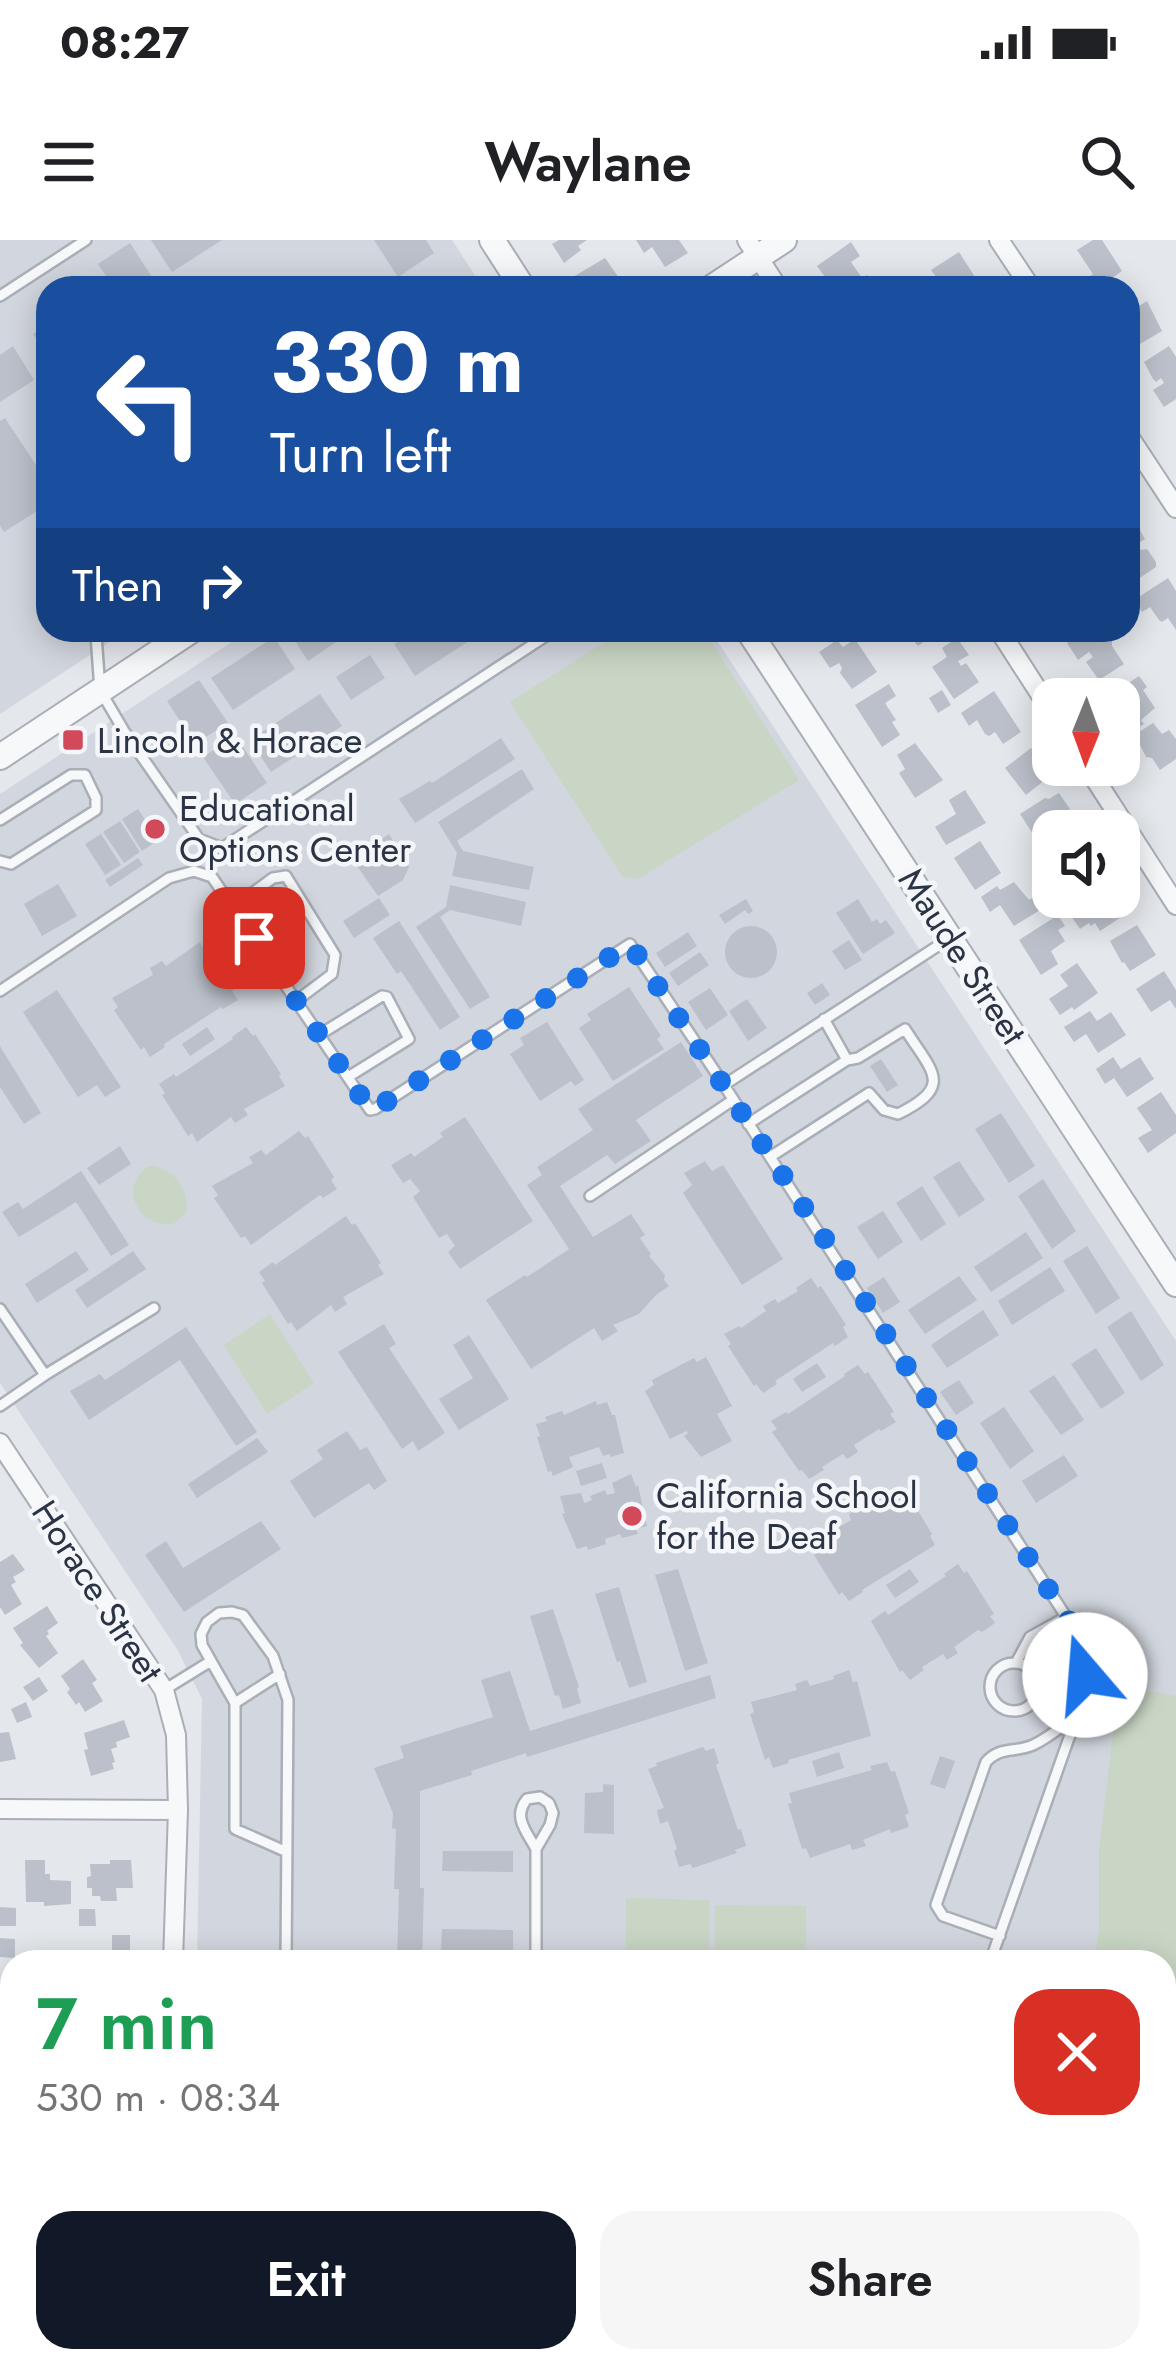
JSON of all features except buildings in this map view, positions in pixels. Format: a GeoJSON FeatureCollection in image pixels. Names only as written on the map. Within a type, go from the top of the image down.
{"type":"FeatureCollection","features":[{"type":"Feature","properties":{"kind":"street"},"geometry":{"type":"LineString","coordinates":[[491,240],[516,276]]}},
{"type":"Feature","properties":{"kind":"street"},"geometry":{"type":"LineString","coordinates":[[725,276],[753,249],[784,240]]}},
{"type":"Feature","properties":{"kind":"street"},"geometry":{"type":"LineString","coordinates":[[999,240],[1023,276]]}},
{"type":"Feature","properties":{"kind":"street"},"geometry":{"type":"LineString","coordinates":[[753,249],[770,276]]}},
{"type":"Feature","properties":{"kind":"street"},"geometry":{"type":"LineString","coordinates":[[1140,453],[1176,508]]}},
{"type":"Feature","properties":{"kind":"street"},"geometry":{"type":"LineString","coordinates":[[0,757],[174,642]]}},
{"type":"Feature","properties":{"kind":"street","name":"Maude Street"},"geometry":{"type":"LineString","coordinates":[[756,642],[1176,1284]]}},
{"type":"Feature","properties":{"kind":"street"},"geometry":{"type":"LineString","coordinates":[[1007,642],[1032,681]]}},
{"type":"Feature","properties":{"kind":"street"},"geometry":{"type":"LineString","coordinates":[[1100,786],[1176,905]]}},
{"type":"Feature","properties":{"kind":"street","name":"Horace Street"},"geometry":{"type":"LineString","coordinates":[[0,1443],[164,1690],[176,1736],[173,1950]]}},
{"type":"Feature","properties":{"kind":"street"},"geometry":{"type":"LineString","coordinates":[[0,1809],[178,1810]]}},
{"type":"Feature","properties":{"kind":"lane"},"geometry":{"type":"LineString","coordinates":[[0,296],[86,240]]}},
{"type":"Feature","properties":{"kind":"lane"},"geometry":{"type":"LineString","coordinates":[[97,642],[100,690],[124,731],[199,839],[222,848],[537,642]]}},
{"type":"Feature","properties":{"kind":"lane"},"geometry":{"type":"LineString","coordinates":[[0,820],[71,775],[85,775],[96,798],[96,811],[10,864],[0,861]]}},
{"type":"Feature","properties":{"kind":"lane"},"geometry":{"type":"LineString","coordinates":[[0,991],[170,878],[194,871],[212,877],[370,1110],[630,944],[1066,1617],[1085,1657],[1082,1701],[995,1950]]}},
{"type":"Feature","properties":{"kind":"lane"},"geometry":{"type":"LineString","coordinates":[[233,907],[273,878],[286,876],[335,956],[332,974],[296,1001]]}},
{"type":"Feature","properties":{"kind":"lane"},"geometry":{"type":"LineString","coordinates":[[724,1085],[951,937]]}},
{"type":"Feature","properties":{"kind":"lane"},"geometry":{"type":"LineString","coordinates":[[319,1035],[382,995],[387,997],[409,1039],[347,1077]]}},
{"type":"Feature","properties":{"kind":"lane"},"geometry":{"type":"LineString","coordinates":[[824,1019],[848,1060]]}},
{"type":"Feature","properties":{"kind":"lane"},"geometry":{"type":"LineString","coordinates":[[748,1124],[905,1029],[935,1076],[924,1101],[898,1114],[884,1110],[869,1093],[770,1157]]}},
{"type":"Feature","properties":{"kind":"lane"},"geometry":{"type":"LineString","coordinates":[[590,1196],[733,1100]]}},
{"type":"Feature","properties":{"kind":"lane"},"geometry":{"type":"LineString","coordinates":[[0,1406],[154,1308]]}},
{"type":"Feature","properties":{"kind":"lane"},"geometry":{"type":"LineString","coordinates":[[0,1309],[45,1375]]}},
{"type":"Feature","properties":{"kind":"lane"},"geometry":{"type":"LineString","coordinates":[[286,1950],[287,1852],[288,1700],[273,1656],[243,1615],[219,1613],[201,1634],[202,1645],[235,1703],[236,1828],[287,1852]]}},
{"type":"Feature","properties":{"kind":"lane"},"geometry":{"type":"LineString","coordinates":[[1016,1663],[1030,1637],[1066,1617]]}},
{"type":"Feature","properties":{"kind":"lane"},"geometry":{"type":"LineString","coordinates":[[1034,1673],[1081,1647]]}},
{"type":"Feature","properties":{"kind":"lane"},"geometry":{"type":"LineString","coordinates":[[164,1690],[211,1661]]}},
{"type":"Feature","properties":{"kind":"lane"},"geometry":{"type":"LineString","coordinates":[[1016,1663],[1034,1673],[1038,1689],[1032,1703],[1018,1711],[1002,1707],[992,1696],[991,1680],[1000,1667],[1016,1663]]}},
{"type":"Feature","properties":{"kind":"lane"},"geometry":{"type":"LineString","coordinates":[[235,1703],[280,1674]]}},
{"type":"Feature","properties":{"kind":"lane"},"geometry":{"type":"LineString","coordinates":[[1000,1936],[943,1916],[935,1905],[990,1756],[1028,1748],[1077,1715]]}},
{"type":"Feature","properties":{"kind":"lane"},"geometry":{"type":"LineString","coordinates":[[536,1849],[553,1813],[540,1797],[526,1799],[519,1808],[519,1818],[536,1849],[536,1950]]}},
{"type":"Feature","properties":{"kind":"shaded area"},"geometry":{"type":"Polygon","coordinates":[[[0,240],[452,240],[475,276],[36,276],[36,642],[110,642],[0,714],[0,240]]]}},
{"type":"Feature","properties":{"kind":"shaded area","name":"California School for the Deaf"},"geometry":{"type":"Polygon","coordinates":[[[232,642],[718,642],[1176,1341],[1176,1950],[197,1950],[202,1699],[177,1649],[0,1383],[0,794],[232,642]]]}},
{"type":"Feature","properties":{"kind":"green space"},"geometry":{"type":"Polygon","coordinates":[[[605,642],[712,642],[799,780],[638,879],[622,876],[510,702],[605,642]]]}},
{"type":"Feature","properties":{"kind":"green space"},"geometry":{"type":"Polygon","coordinates":[[[149,1166],[165,1170],[182,1188],[186,1213],[173,1224],[150,1220],[136,1205],[134,1185],[149,1166]]]}},
{"type":"Feature","properties":{"kind":"green space"},"geometry":{"type":"Polygon","coordinates":[[[270,1314],[314,1383],[267,1414],[224,1345],[270,1314]]]}},
{"type":"Feature","properties":{"kind":"green space"},"geometry":{"type":"Polygon","coordinates":[[[1118,1693],[1176,1696],[1176,1950],[1096,1950],[1099,1848],[1118,1693]]]}},
{"type":"Feature","properties":{"kind":"green space"},"geometry":{"type":"Polygon","coordinates":[[[626,1898],[709,1900],[710,1950],[626,1950],[626,1898]]]}},
{"type":"Feature","properties":{"kind":"green space"},"geometry":{"type":"Polygon","coordinates":[[[715,1905],[806,1906],[806,1950],[714,1950],[715,1905]]]}},
{"type":"Feature","properties":{"kind":"place","name":"Lincoln & Horace"},"geometry":{"type":"Point","coordinates":[73,740]}},
{"type":"Feature","properties":{"kind":"place","name":"Educational Options Center"},"geometry":{"type":"Point","coordinates":[155,829]}},
{"type":"Feature","properties":{"kind":"place","name":"California School for the Deaf"},"geometry":{"type":"Point","coordinates":[632,1516]}},
{"type":"Feature","properties":{"kind":"route"},"geometry":{"type":"LineString","coordinates":[[254,938],[370,1110],[630,944],[1072,1626],[1085,1657],[1085,1675]]}}]}
